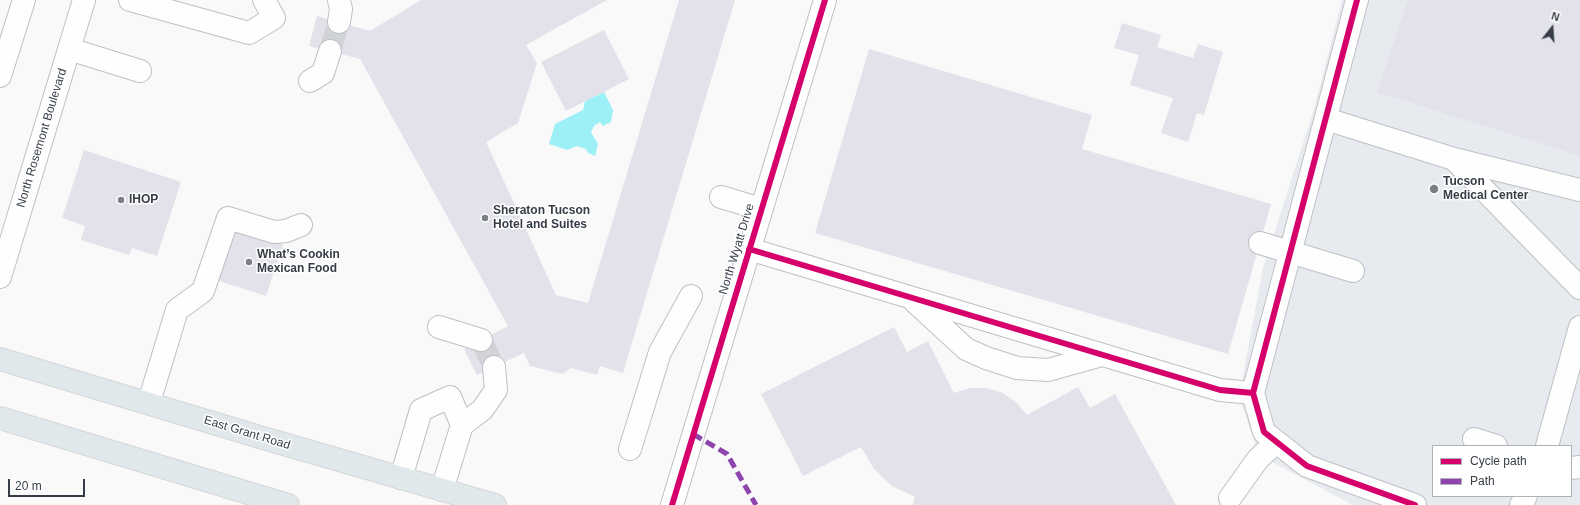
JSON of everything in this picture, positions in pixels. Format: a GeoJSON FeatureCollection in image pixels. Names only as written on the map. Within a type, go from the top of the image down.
{"type":"FeatureCollection","features":[{"type":"Feature","properties":{"kind":"main road","name":"East Grant Road"},"geometry":{"type":"LineString","coordinates":[[0,359],[495,505]]}},
{"type":"Feature","properties":{"kind":"main road"},"geometry":{"type":"LineString","coordinates":[[0,418],[276,503]]}},
{"type":"Feature","properties":{"kind":"street"},"geometry":{"type":"LineString","coordinates":[[0,76],[24,0]]}},
{"type":"Feature","properties":{"kind":"street","name":"North Rosemont Boulevard"},"geometry":{"type":"LineString","coordinates":[[0,277],[84,0]]}},
{"type":"Feature","properties":{"kind":"street"},"geometry":{"type":"LineString","coordinates":[[130,0],[249,33],[274,18],[264,0]]}},
{"type":"Feature","properties":{"kind":"street"},"geometry":{"type":"LineString","coordinates":[[339,0],[342,9],[339,22]]}},
{"type":"Feature","properties":{"kind":"street","name":"North Wyatt Drive"},"geometry":{"type":"LineString","coordinates":[[672,505],[825,0]]}},
{"type":"Feature","properties":{"kind":"street"},"geometry":{"type":"LineString","coordinates":[[1357,0],[1253,393],[1264,432],[1307,466],[1415,505]]}},
{"type":"Feature","properties":{"kind":"street"},"geometry":{"type":"LineString","coordinates":[[69,49],[140,71]]}},
{"type":"Feature","properties":{"kind":"street"},"geometry":{"type":"LineString","coordinates":[[310,81],[323,73],[330,51]]}},
{"type":"Feature","properties":{"kind":"street"},"geometry":{"type":"LineString","coordinates":[[1326,119],[1454,159],[1580,190]]}},
{"type":"Feature","properties":{"kind":"street"},"geometry":{"type":"LineString","coordinates":[[1454,159],[1580,288]]}},
{"type":"Feature","properties":{"kind":"street"},"geometry":{"type":"LineString","coordinates":[[721,197],[761,209]]}},
{"type":"Feature","properties":{"kind":"street"},"geometry":{"type":"LineString","coordinates":[[149,402],[177,310],[203,291],[228,218],[274,232],[286,231],[301,224]]}},
{"type":"Feature","properties":{"kind":"street"},"geometry":{"type":"LineString","coordinates":[[1260,243],[1353,271]]}},
{"type":"Feature","properties":{"kind":"street"},"geometry":{"type":"LineString","coordinates":[[749,249],[1220,390],[1253,393]]}},
{"type":"Feature","properties":{"kind":"street"},"geometry":{"type":"LineString","coordinates":[[630,449],[660,352],[691,296]]}},
{"type":"Feature","properties":{"kind":"street"},"geometry":{"type":"LineString","coordinates":[[911,298],[966,349],[986,358],[1017,368],[1048,370],[1102,355]]}},
{"type":"Feature","properties":{"kind":"street"},"geometry":{"type":"LineString","coordinates":[[439,327],[481,340]]}},
{"type":"Feature","properties":{"kind":"street"},"geometry":{"type":"LineString","coordinates":[[1548,445],[1580,327]]}},
{"type":"Feature","properties":{"kind":"street"},"geometry":{"type":"LineString","coordinates":[[442,490],[462,425],[482,410],[496,390],[494,367]]}},
{"type":"Feature","properties":{"kind":"street"},"geometry":{"type":"LineString","coordinates":[[401,478],[421,410],[450,397],[462,425]]}},
{"type":"Feature","properties":{"kind":"street"},"geometry":{"type":"LineString","coordinates":[[1474,439],[1493,445]]}},
{"type":"Feature","properties":{"kind":"street"},"geometry":{"type":"LineString","coordinates":[[1230,498],[1258,459],[1276,442]]}},
{"type":"Feature","properties":{"kind":"shaded area","name":"Tucson Medical Center"},"geometry":{"type":"Polygon","coordinates":[[[1342,0],[1580,0],[1580,505],[1353,505],[1259,455],[1239,397],[1263,268],[1314,109],[1342,0]]]}},
{"type":"Feature","properties":{"kind":"water"},"geometry":{"type":"Polygon","coordinates":[[[604,92],[613,110],[611,122],[603,126],[600,122],[594,126],[591,132],[598,144],[595,156],[588,153],[586,149],[577,146],[567,150],[549,144],[555,124],[583,110],[585,101],[604,92]]]}},
{"type":"Feature","properties":{"kind":"building","name":"Sheraton Tucson Hotel and Suites"},"geometry":{"type":"Polygon","coordinates":[[[421,0],[607,0],[526,45],[537,63],[518,123],[486,142],[556,295],[588,303],[679,0],[735,0],[623,373],[600,366],[597,375],[571,368],[562,374],[530,366],[524,353],[477,375],[464,349],[508,326],[360,59],[309,46],[317,16],[370,31],[421,0]]]}},
{"type":"Feature","properties":{"kind":"building"},"geometry":{"type":"Polygon","coordinates":[[[1408,0],[1580,0],[1580,156],[1377,92],[1408,0]]]}},
{"type":"Feature","properties":{"kind":"building"},"geometry":{"type":"Polygon","coordinates":[[[1122,23],[1161,35],[1157,47],[1193,58],[1198,44],[1223,52],[1204,115],[1197,113],[1188,142],[1161,133],[1173,98],[1130,85],[1139,55],[1114,48],[1122,23]]]}},
{"type":"Feature","properties":{"kind":"building"},"geometry":{"type":"Polygon","coordinates":[[[604,30],[629,79],[566,111],[541,62],[604,30]]]}},
{"type":"Feature","properties":{"kind":"building"},"geometry":{"type":"Polygon","coordinates":[[[869,49],[1092,115],[1082,149],[1271,204],[1228,354],[815,233],[869,49]]]}},
{"type":"Feature","properties":{"kind":"building","name":"IHOP"},"geometry":{"type":"Polygon","coordinates":[[[84,150],[181,182],[157,256],[132,248],[129,255],[81,240],[85,226],[62,218],[84,150]]]}},
{"type":"Feature","properties":{"kind":"building","name":"What’s Cookin Mexican Food"},"geometry":{"type":"Polygon","coordinates":[[[233,228],[283,244],[266,296],[216,280],[233,228]]]}},
{"type":"Feature","properties":{"kind":"building"},"geometry":{"type":"Polygon","coordinates":[[[894,327],[907,352],[928,341],[954,393],[970,388],[987,388],[1003,393],[1016,402],[1027,415],[1078,387],[1090,408],[1115,394],[1176,505],[913,505],[915,497],[892,486],[874,469],[861,447],[803,476],[761,394],[894,327]]]}},
{"type":"Feature","properties":{"kind":"tunnel"},"geometry":{"type":"LineString","coordinates":[[330,51],[339,22]]}},
{"type":"Feature","properties":{"kind":"tunnel"},"geometry":{"type":"LineString","coordinates":[[481,340],[494,367]]}},
{"type":"Feature","properties":{"kind":"marked path"},"geometry":{"type":"LineString","coordinates":[[693,434],[727,454],[756,505]]}},
{"type":"Feature","properties":{"kind":"cycle path"},"geometry":{"type":"LineString","coordinates":[[672,505],[825,0]]}},
{"type":"Feature","properties":{"kind":"cycle path"},"geometry":{"type":"LineString","coordinates":[[1357,0],[1253,393],[1264,432],[1307,466],[1415,505]]}},
{"type":"Feature","properties":{"kind":"cycle path"},"geometry":{"type":"LineString","coordinates":[[749,249],[1220,390],[1253,393]]}},
{"type":"Feature","properties":{"kind":"place","name":"Tucson Medical Center"},"geometry":{"type":"Point","coordinates":[1434,189]}},
{"type":"Feature","properties":{"kind":"place","name":"IHOP"},"geometry":{"type":"Point","coordinates":[121,200]}},
{"type":"Feature","properties":{"kind":"place","name":"Sheraton Tucson Hotel and Suites"},"geometry":{"type":"Point","coordinates":[485,218]}},
{"type":"Feature","properties":{"kind":"place","name":"What’s Cookin Mexican Food"},"geometry":{"type":"Point","coordinates":[249,262]}}]}
